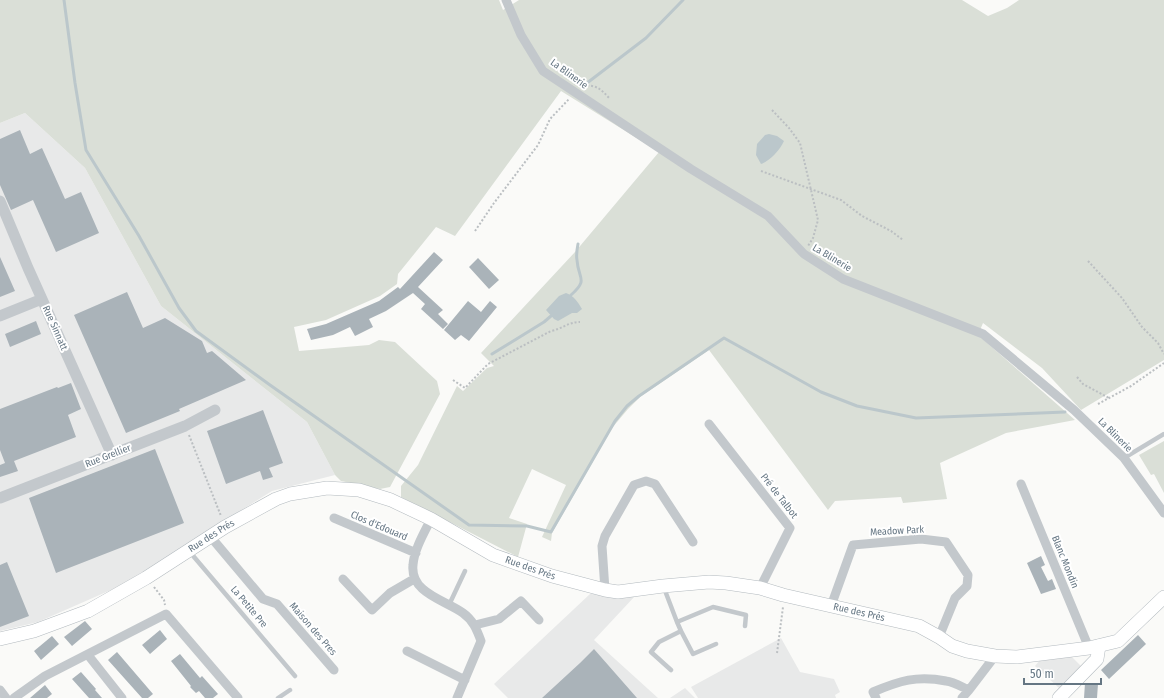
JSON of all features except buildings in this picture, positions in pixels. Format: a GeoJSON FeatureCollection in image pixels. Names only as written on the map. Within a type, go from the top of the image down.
{"type":"FeatureCollection","features":[{"type":"Feature","properties":{"kind":"main road","name":"Rue des Prés"},"geometry":{"type":"LineString","coordinates":[[0,639],[34,631],[88,611],[146,578],[225,527],[276,499],[290,494],[327,488],[342,488],[365,492],[390,500],[431,519],[492,555],[552,576],[605,590],[618,592],[708,582],[760,588],[784,595],[919,626],[952,646],[967,651],[995,656],[1016,657],[1094,647],[1118,641],[1164,597]]}},
{"type":"Feature","properties":{"kind":"main road"},"geometry":{"type":"LineString","coordinates":[[1061,697],[1097,659],[1094,647]]}},
{"type":"Feature","properties":{"kind":"street","name":"La Blinerie"},"geometry":{"type":"LineString","coordinates":[[506,0],[521,35],[543,71],[691,169],[768,216],[804,254],[843,279],[983,334],[1074,410],[1124,458],[1164,513]]}},
{"type":"Feature","properties":{"kind":"street","name":"Rue Sinnatt"},"geometry":{"type":"LineString","coordinates":[[0,201],[112,455]]}},
{"type":"Feature","properties":{"kind":"street"},"geometry":{"type":"LineString","coordinates":[[0,316],[42,299]]}},
{"type":"Feature","properties":{"kind":"street","name":"Rue Grellier"},"geometry":{"type":"LineString","coordinates":[[0,498],[185,426],[215,410]]}},
{"type":"Feature","properties":{"kind":"street","name":"Pré de Talbot"},"geometry":{"type":"LineString","coordinates":[[709,424],[790,528],[760,588]]}},
{"type":"Feature","properties":{"kind":"street"},"geometry":{"type":"LineString","coordinates":[[605,590],[602,546],[603,541],[634,485],[646,481],[655,484],[693,542]]}},
{"type":"Feature","properties":{"kind":"street","name":"Blanc Mondin"},"geometry":{"type":"LineString","coordinates":[[1021,484],[1094,647]]}},
{"type":"Feature","properties":{"kind":"street","name":"Clos d'Edouard"},"geometry":{"type":"LineString","coordinates":[[334,518],[416,553]]}},
{"type":"Feature","properties":{"kind":"street"},"geometry":{"type":"LineString","coordinates":[[431,519],[416,553],[412,573],[414,579],[424,590],[464,613],[475,625],[480,641],[457,698]]}},
{"type":"Feature","properties":{"kind":"street","name":"Maison des Pres"},"geometry":{"type":"LineString","coordinates":[[210,536],[263,599],[277,604],[334,670]]}},
{"type":"Feature","properties":{"kind":"street","name":"Meadow Park"},"geometry":{"type":"LineString","coordinates":[[831,606],[853,544],[921,539],[946,542],[968,575],[967,586],[955,598],[939,637]]}},
{"type":"Feature","properties":{"kind":"street"},"geometry":{"type":"LineString","coordinates":[[343,579],[372,610],[390,593],[414,579]]}},
{"type":"Feature","properties":{"kind":"street"},"geometry":{"type":"LineString","coordinates":[[475,625],[499,618],[521,601],[539,620]]}},
{"type":"Feature","properties":{"kind":"street"},"geometry":{"type":"LineString","coordinates":[[14,698],[45,676],[166,614],[238,698]]}},
{"type":"Feature","properties":{"kind":"street"},"geometry":{"type":"LineString","coordinates":[[407,651],[465,680]]}},
{"type":"Feature","properties":{"kind":"street"},"geometry":{"type":"LineString","coordinates":[[88,654],[122,698]]}},
{"type":"Feature","properties":{"kind":"street"},"geometry":{"type":"LineString","coordinates":[[962,698],[995,656]]}},
{"type":"Feature","properties":{"kind":"street"},"geometry":{"type":"LineString","coordinates":[[876,698],[873,692],[896,682],[921,678],[947,681],[969,690]]}},
{"type":"Feature","properties":{"kind":"street"},"geometry":{"type":"LineString","coordinates":[[0,690],[6,698]]}},
{"type":"Feature","properties":{"kind":"lane"},"geometry":{"type":"LineString","coordinates":[[1124,458],[1164,434]]}},
{"type":"Feature","properties":{"kind":"lane","name":"La Petite Pre"},"geometry":{"type":"LineString","coordinates":[[188,550],[295,676]]}},
{"type":"Feature","properties":{"kind":"lane"},"geometry":{"type":"LineString","coordinates":[[449,605],[465,570]]}},
{"type":"Feature","properties":{"kind":"lane"},"geometry":{"type":"LineString","coordinates":[[663,586],[677,622],[693,654],[716,644]]}},
{"type":"Feature","properties":{"kind":"lane"},"geometry":{"type":"LineString","coordinates":[[677,622],[713,607],[746,615],[744,626]]}},
{"type":"Feature","properties":{"kind":"lane"},"geometry":{"type":"LineString","coordinates":[[671,670],[651,652],[659,642],[681,631]]}},
{"type":"Feature","properties":{"kind":"lane"},"geometry":{"type":"LineString","coordinates":[[278,698],[290,690]]}},
{"type":"Feature","properties":{"kind":"path"},"geometry":{"type":"LineString","coordinates":[[475,231],[494,203],[538,145],[550,119],[574,91],[583,86],[592,85],[602,89],[610,99]]}},
{"type":"Feature","properties":{"kind":"path"},"geometry":{"type":"LineString","coordinates":[[772,110],[789,128],[800,143],[805,170],[812,190],[818,220],[812,238],[804,254]]}},
{"type":"Feature","properties":{"kind":"path"},"geometry":{"type":"LineString","coordinates":[[761,171],[841,200],[862,216],[891,231],[902,240]]}},
{"type":"Feature","properties":{"kind":"path"},"geometry":{"type":"LineString","coordinates":[[1088,261],[1122,298],[1142,327],[1158,343],[1164,354]]}},
{"type":"Feature","properties":{"kind":"path"},"geometry":{"type":"LineString","coordinates":[[453,380],[465,388],[488,364],[551,331],[559,329],[571,322],[580,322]]}},
{"type":"Feature","properties":{"kind":"path"},"geometry":{"type":"LineString","coordinates":[[1098,404],[1131,386],[1164,363]]}},
{"type":"Feature","properties":{"kind":"path"},"geometry":{"type":"LineString","coordinates":[[1077,377],[1083,384],[1110,398]]}},
{"type":"Feature","properties":{"kind":"path"},"geometry":{"type":"LineString","coordinates":[[185,426],[225,527]]}},
{"type":"Feature","properties":{"kind":"path"},"geometry":{"type":"LineString","coordinates":[[146,578],[164,600],[166,614]]}},
{"type":"Feature","properties":{"kind":"path"},"geometry":{"type":"LineString","coordinates":[[777,653],[784,595]]}},
{"type":"Feature","properties":{"kind":"shaded area"},"geometry":{"type":"Polygon","coordinates":[[[0,0],[499,0],[503,10],[519,0],[962,0],[988,16],[1007,8],[1019,0],[1164,0],[1164,360],[1081,410],[1042,368],[983,323],[978,335],[1075,420],[1006,433],[940,463],[947,499],[903,503],[901,497],[835,501],[828,510],[709,350],[640,397],[612,428],[552,533],[551,541],[542,537],[566,485],[532,469],[509,518],[527,524],[518,557],[401,497],[401,486],[418,465],[457,386],[463,391],[487,368],[494,366],[481,353],[575,252],[659,152],[561,91],[455,236],[436,227],[398,274],[397,284],[380,296],[326,320],[294,327],[299,351],[369,345],[379,340],[395,342],[437,381],[440,394],[390,487],[380,489],[341,481],[335,475],[307,422],[161,306],[85,168],[25,113],[0,123],[0,0]]]}},
{"type":"Feature","properties":{"kind":"shaded area"},"geometry":{"type":"Polygon","coordinates":[[[25,113],[85,168],[161,306],[307,422],[335,475],[272,491],[120,586],[38,622],[0,631],[0,123],[25,113]]]}},
{"type":"Feature","properties":{"kind":"shaded area"},"geometry":{"type":"Polygon","coordinates":[[[769,134],[777,136],[784,141],[774,155],[761,164],[756,155],[757,144],[765,135],[769,134]]]}},
{"type":"Feature","properties":{"kind":"shaded area"},"geometry":{"type":"Polygon","coordinates":[[[566,293],[576,300],[582,309],[577,313],[572,313],[558,321],[554,319],[546,310],[559,296],[566,293]]]}},
{"type":"Feature","properties":{"kind":"shaded area"},"geometry":{"type":"Polygon","coordinates":[[[1164,441],[1164,493],[1154,474],[1151,475],[1139,455],[1164,441]]]}},
{"type":"Feature","properties":{"kind":"shaded area"},"geometry":{"type":"Polygon","coordinates":[[[590,594],[636,595],[594,640],[658,698],[508,698],[494,684],[590,594]]]}},
{"type":"Feature","properties":{"kind":"shaded area"},"geometry":{"type":"Polygon","coordinates":[[[781,638],[800,672],[834,679],[840,692],[835,695],[836,698],[698,698],[691,687],[781,638]]]}},
{"type":"Feature","properties":{"kind":"shaded area"},"geometry":{"type":"Polygon","coordinates":[[[1071,656],[1081,666],[1059,688],[1035,666],[1040,660],[1071,656]]]}},
{"type":"Feature","properties":{"kind":"shaded area"},"geometry":{"type":"Polygon","coordinates":[[[685,688],[695,698],[670,698],[685,688]]]}},
{"type":"Feature","properties":{"kind":"waterway"},"geometry":{"type":"LineString","coordinates":[[64,0],[86,150],[139,236],[179,308],[196,331],[469,525],[527,526],[551,532],[615,421],[627,406],[639,396],[724,338],[821,392],[857,406],[916,418],[1065,412]]}},
{"type":"Feature","properties":{"kind":"waterway"},"geometry":{"type":"LineString","coordinates":[[587,83],[646,38],[683,0]]}},
{"type":"Feature","properties":{"kind":"waterway"},"geometry":{"type":"LineString","coordinates":[[571,295],[581,282],[577,258],[578,244]]}},
{"type":"Feature","properties":{"kind":"waterway"},"geometry":{"type":"LineString","coordinates":[[492,354],[544,322],[551,316]]}}]}
